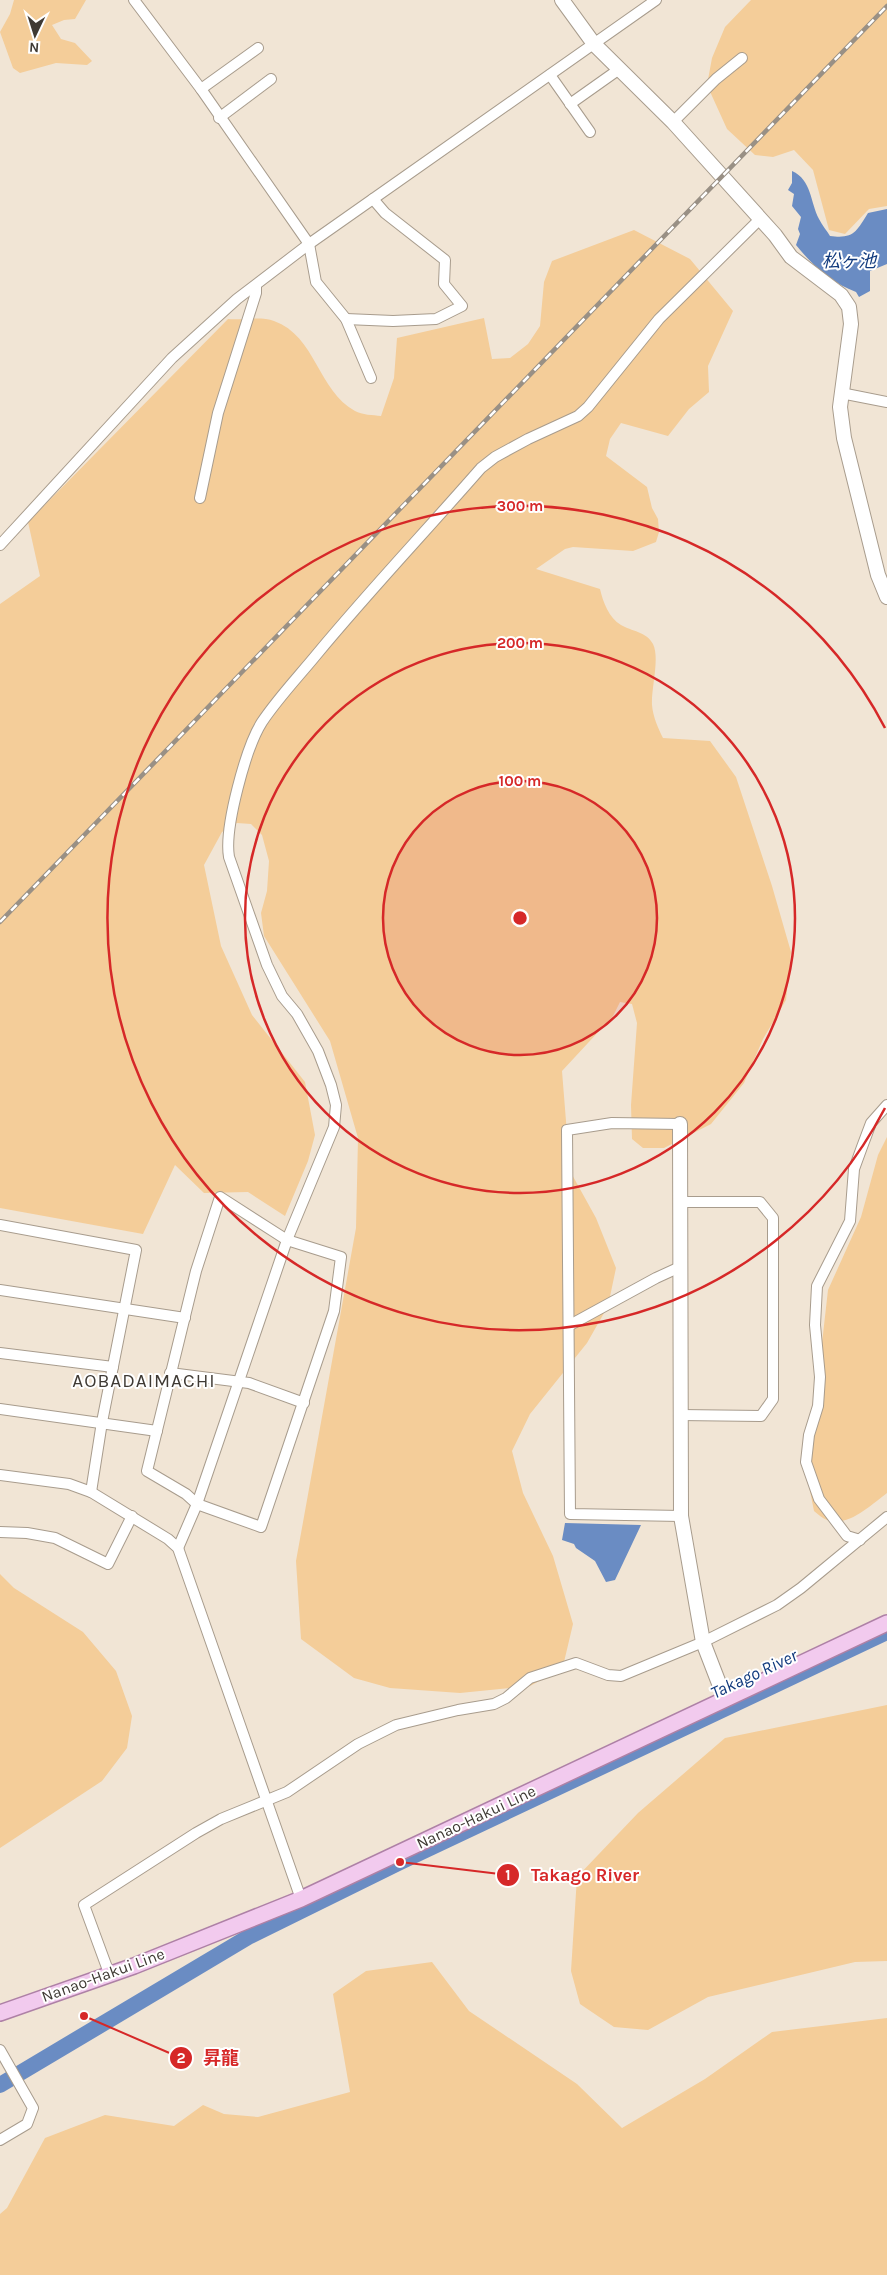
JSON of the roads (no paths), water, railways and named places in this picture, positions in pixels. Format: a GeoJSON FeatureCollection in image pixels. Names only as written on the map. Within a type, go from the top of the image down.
{"type":"FeatureCollection","features":[{"type":"Feature","properties":{"kind":"main road","name":"Nanao-Hakui Line"},"geometry":{"type":"LineString","coordinates":[[0,2013],[134,1966],[301,1899],[887,1623]]}},
{"type":"Feature","properties":{"kind":"street"},"geometry":{"type":"LineString","coordinates":[[134,0],[200,89],[309,244],[316,282],[346,319],[370,378]]}},
{"type":"Feature","properties":{"kind":"street"},"geometry":{"type":"LineString","coordinates":[[562,0],[594,44],[618,70],[673,122],[760,219],[791,257],[841,295],[849,307],[852,324],[840,407],[844,438],[883,573],[887,597]]}},
{"type":"Feature","properties":{"kind":"street"},"geometry":{"type":"LineString","coordinates":[[0,545],[172,358],[237,299],[309,244],[656,0]]}},
{"type":"Feature","properties":{"kind":"street"},"geometry":{"type":"LineString","coordinates":[[200,89],[258,48]]}},
{"type":"Feature","properties":{"kind":"street"},"geometry":{"type":"LineString","coordinates":[[673,122],[716,79],[742,58]]}},
{"type":"Feature","properties":{"kind":"street"},"geometry":{"type":"LineString","coordinates":[[570,104],[618,70]]}},
{"type":"Feature","properties":{"kind":"street"},"geometry":{"type":"LineString","coordinates":[[550,75],[590,132]]}},
{"type":"Feature","properties":{"kind":"street"},"geometry":{"type":"LineString","coordinates":[[219,118],[271,79]]}},
{"type":"Feature","properties":{"kind":"street"},"geometry":{"type":"LineString","coordinates":[[346,319],[393,322],[436,319],[462,306],[444,284],[445,260],[385,213],[373,199]]}},
{"type":"Feature","properties":{"kind":"street"},"geometry":{"type":"LineString","coordinates":[[178,1548],[197,1504],[287,1240],[334,1127],[336,1105],[331,1085],[318,1051],[297,1014],[279,991],[267,965],[228,857],[227,846],[232,812],[254,738],[275,704],[481,468],[495,457],[578,416],[588,407],[659,319],[760,219]]}},
{"type":"Feature","properties":{"kind":"street"},"geometry":{"type":"LineString","coordinates":[[200,498],[218,413],[256,293],[256,286]]}},
{"type":"Feature","properties":{"kind":"street"},"geometry":{"type":"LineString","coordinates":[[841,393],[887,402]]}},
{"type":"Feature","properties":{"kind":"street"},"geometry":{"type":"LineString","coordinates":[[860,1540],[847,1536],[819,1499],[806,1462],[809,1435],[818,1406],[820,1377],[815,1325],[817,1286],[850,1221],[854,1169],[862,1147],[871,1124],[887,1105]]}},
{"type":"Feature","properties":{"kind":"street"},"geometry":{"type":"LineString","coordinates":[[681,1516],[570,1514],[567,1130],[612,1123],[680,1124],[681,1516],[703,1642],[725,1699]]}},
{"type":"Feature","properties":{"kind":"street"},"geometry":{"type":"LineString","coordinates":[[220,1197],[287,1240],[341,1257],[334,1311],[261,1527],[197,1504],[186,1494],[147,1471],[196,1271],[220,1197]]}},
{"type":"Feature","properties":{"kind":"street"},"geometry":{"type":"LineString","coordinates":[[680,1202],[760,1202],[773,1218],[773,1399],[761,1416],[680,1415]]}},
{"type":"Feature","properties":{"kind":"street"},"geometry":{"type":"LineString","coordinates":[[0,1225],[136,1250],[90,1492]]}},
{"type":"Feature","properties":{"kind":"street"},"geometry":{"type":"LineString","coordinates":[[570,1324],[680,1267]]}},
{"type":"Feature","properties":{"kind":"street"},"geometry":{"type":"LineString","coordinates":[[0,1290],[185,1318]]}},
{"type":"Feature","properties":{"kind":"street"},"geometry":{"type":"LineString","coordinates":[[0,1353],[113,1367]]}},
{"type":"Feature","properties":{"kind":"street"},"geometry":{"type":"LineString","coordinates":[[170,1372],[239,1382],[304,1404]]}},
{"type":"Feature","properties":{"kind":"street"},"geometry":{"type":"LineString","coordinates":[[0,1409],[157,1431]]}},
{"type":"Feature","properties":{"kind":"street"},"geometry":{"type":"LineString","coordinates":[[0,1475],[69,1484],[90,1492],[132,1516],[168,1539],[178,1548],[301,1899]]}},
{"type":"Feature","properties":{"kind":"street"},"geometry":{"type":"LineString","coordinates":[[0,1532],[27,1532],[55,1538],[108,1564],[132,1516]]}},
{"type":"Feature","properties":{"kind":"street"},"geometry":{"type":"LineString","coordinates":[[109,1974],[84,1905],[213,1824],[266,1801],[310,1778],[358,1744],[396,1725],[458,1710],[494,1704],[506,1698],[530,1678],[576,1663],[608,1675],[621,1676],[703,1642],[777,1605],[887,1517]]}},
{"type":"Feature","properties":{"kind":"street"},"geometry":{"type":"LineString","coordinates":[[0,2050],[32,2106],[32,2114],[27,2124],[0,2140]]}},
{"type":"Feature","properties":{"kind":"water","name":"松ヶ池"},"geometry":{"type":"Polygon","coordinates":[[[792,171],[799,175],[807,186],[819,219],[830,236],[838,237],[854,233],[868,213],[887,209],[887,264],[870,271],[870,291],[859,297],[856,292],[839,284],[823,273],[796,245],[800,234],[798,229],[801,217],[792,206],[794,194],[788,190],[792,183],[792,171]]]}},
{"type":"Feature","properties":{"kind":"water"},"geometry":{"type":"Polygon","coordinates":[[[565,1523],[641,1525],[615,1580],[606,1582],[595,1561],[576,1548],[574,1544],[562,1540],[565,1523]]]}},
{"type":"Feature","properties":{"kind":"waterway","name":"Takago River"},"geometry":{"type":"LineString","coordinates":[[0,2085],[250,1936],[400,1862],[887,1632]]}},
{"type":"Feature","properties":{"kind":"railway"},"geometry":{"type":"LineString","coordinates":[[0,922],[887,6]]}},
{"type":"Feature","properties":{"kind":"place","name":"Takago River"},"geometry":{"type":"Point","coordinates":[400,1862]}},
{"type":"Feature","properties":{"kind":"place","name":"昇龍"},"geometry":{"type":"Point","coordinates":[84,2016]}},
{"type":"Feature","properties":{"kind":"district","name":"AOBADAIMACHI"},"geometry":{"type":"Point","coordinates":[144,1381]}}]}
